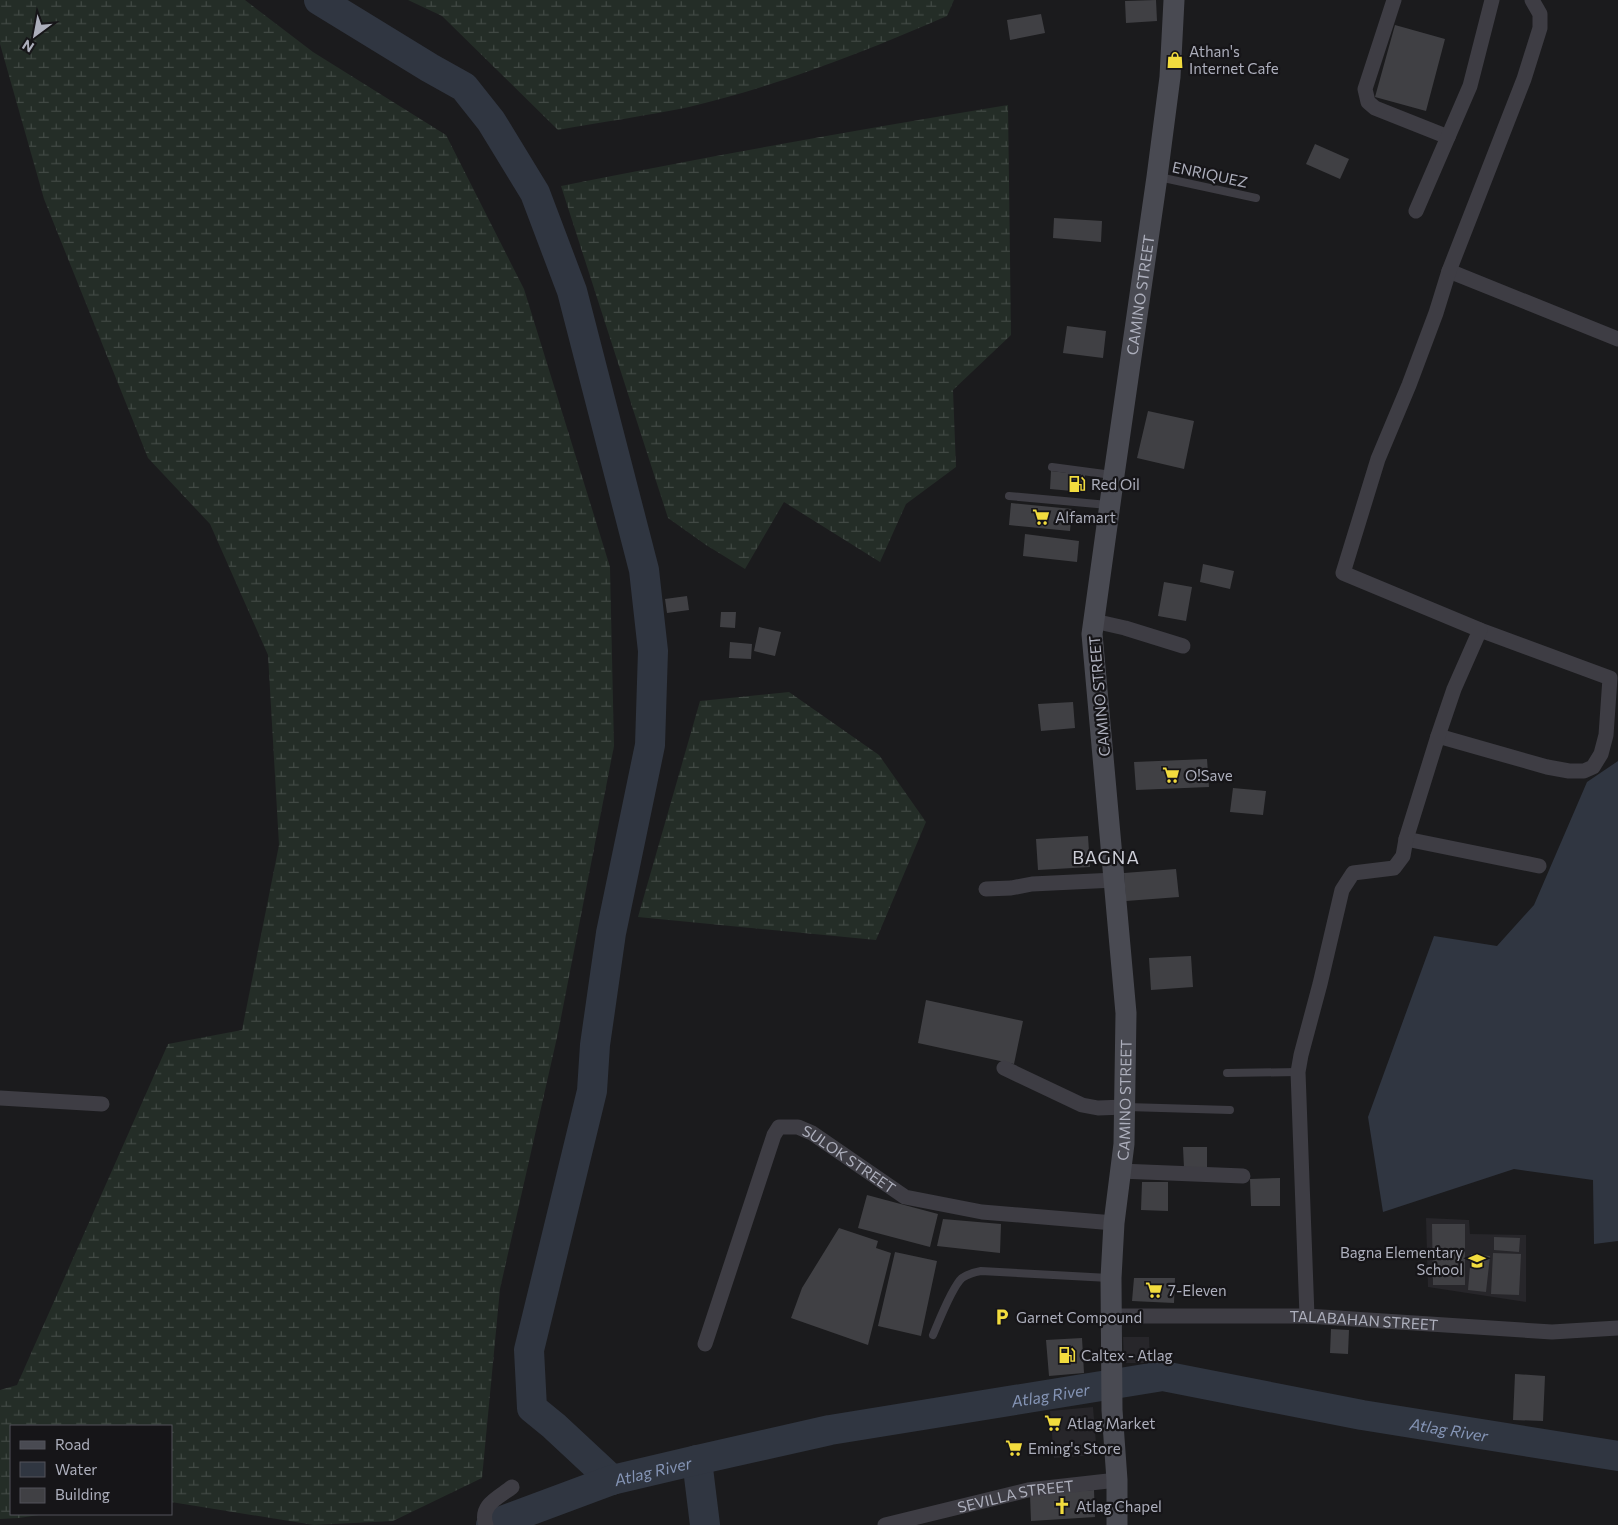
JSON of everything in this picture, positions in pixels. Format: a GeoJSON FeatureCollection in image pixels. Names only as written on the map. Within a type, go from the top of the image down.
{"type":"FeatureCollection","features":[{"type":"Feature","properties":{"kind":"main road","name":"CAMINO STREET"},"geometry":{"type":"LineString","coordinates":[[1116,1525],[1117,1480],[1112,1410],[1110,1316],[1114,1223],[1124,1144],[1126,1013],[1092,634],[1170,77],[1174,0]]}},
{"type":"Feature","properties":{"kind":"street"},"geometry":{"type":"LineString","coordinates":[[1394,0],[1365,89],[1368,102],[1375,108],[1448,137]]}},
{"type":"Feature","properties":{"kind":"street"},"geometry":{"type":"LineString","coordinates":[[1416,211],[1470,86],[1492,0]]}},
{"type":"Feature","properties":{"kind":"street"},"geometry":{"type":"LineString","coordinates":[[1438,736],[1547,767],[1569,771],[1584,771],[1592,767],[1601,754],[1606,735],[1610,678],[1480,630],[1343,573],[1378,460],[1409,386],[1436,313],[1449,271],[1524,79],[1540,28],[1540,14],[1532,0]]}},
{"type":"Feature","properties":{"kind":"street"},"geometry":{"type":"LineString","coordinates":[[1449,271],[1618,339]]}},
{"type":"Feature","properties":{"kind":"street"},"geometry":{"type":"LineString","coordinates":[[1094,621],[1125,628],[1183,646]]}},
{"type":"Feature","properties":{"kind":"street"},"geometry":{"type":"LineString","coordinates":[[1307,1316],[1298,1072],[1342,890],[1353,873],[1394,868],[1403,856],[1406,839],[1454,689],[1480,630]]}},
{"type":"Feature","properties":{"kind":"street"},"geometry":{"type":"LineString","coordinates":[[1406,839],[1539,866]]}},
{"type":"Feature","properties":{"kind":"street"},"geometry":{"type":"LineString","coordinates":[[986,889],[1011,888],[1032,884],[1115,880]]}},
{"type":"Feature","properties":{"kind":"street"},"geometry":{"type":"LineString","coordinates":[[1004,1068],[1082,1105],[1098,1108],[1125,1107]]}},
{"type":"Feature","properties":{"kind":"street"},"geometry":{"type":"LineString","coordinates":[[0,1098],[102,1104]]}},
{"type":"Feature","properties":{"kind":"street","name":"SULOK STREET"},"geometry":{"type":"LineString","coordinates":[[705,1344],[774,1135],[779,1127],[798,1127],[812,1133],[905,1197],[982,1212],[1114,1223]]}},
{"type":"Feature","properties":{"kind":"street"},"geometry":{"type":"LineString","coordinates":[[1120,1171],[1243,1176]]}},
{"type":"Feature","properties":{"kind":"street","name":"TALABAHAN STREET"},"geometry":{"type":"LineString","coordinates":[[1110,1316],[1307,1316],[1552,1332],[1618,1328]]}},
{"type":"Feature","properties":{"kind":"street","name":"SEVILLA STREET"},"geometry":{"type":"LineString","coordinates":[[885,1525],[1028,1490],[1117,1480]]}},
{"type":"Feature","properties":{"kind":"street"},"geometry":{"type":"LineString","coordinates":[[485,1521],[483,1514],[490,1503],[512,1487]]}},
{"type":"Feature","properties":{"kind":"lane","name":"ENRIQUEZ"},"geometry":{"type":"LineString","coordinates":[[1157,177],[1256,198]]}},
{"type":"Feature","properties":{"kind":"lane"},"geometry":{"type":"LineString","coordinates":[[1052,467],[1114,475]]}},
{"type":"Feature","properties":{"kind":"lane"},"geometry":{"type":"LineString","coordinates":[[1009,496],[1110,505]]}},
{"type":"Feature","properties":{"kind":"lane"},"geometry":{"type":"LineString","coordinates":[[1227,1073],[1298,1072]]}},
{"type":"Feature","properties":{"kind":"lane"},"geometry":{"type":"LineString","coordinates":[[1125,1107],[1230,1110]]}},
{"type":"Feature","properties":{"kind":"lane"},"geometry":{"type":"LineString","coordinates":[[933,1335],[954,1291],[962,1279],[970,1274],[981,1271],[1111,1278]]}},
{"type":"Feature","properties":{"kind":"shaded area","name":"Bagna Elementary School"},"geometry":{"type":"Polygon","coordinates":[[[1426,1218],[1469,1220],[1470,1234],[1526,1235],[1526,1302],[1428,1287],[1426,1218]]]}},
{"type":"Feature","properties":{"kind":"shaded area"},"geometry":{"type":"Polygon","coordinates":[[[1123,1337],[1149,1337],[1150,1363],[1124,1363],[1123,1337]]]}},
{"type":"Feature","properties":{"kind":"shaded area"},"geometry":{"type":"Polygon","coordinates":[[[1093,1407],[1097,1455],[1054,1458],[1050,1411],[1093,1407]]]}},
{"type":"Feature","properties":{"kind":"green space"},"geometry":{"type":"Polygon","coordinates":[[[0,0],[245,0],[313,52],[446,135],[524,289],[610,567],[614,746],[558,1033],[500,1289],[482,1478],[393,1521],[314,1525],[172,1502],[172,1425],[10,1425],[10,1515],[38,1515],[0,1519],[0,1390],[17,1385],[168,1044],[242,1030],[279,845],[268,655],[210,524],[148,458],[44,199],[0,44],[0,0]]]}},
{"type":"Feature","properties":{"kind":"green space"},"geometry":{"type":"Polygon","coordinates":[[[408,0],[954,0],[947,16],[852,55],[755,89],[689,107],[558,130],[442,16],[408,0]]]}},
{"type":"Feature","properties":{"kind":"green space"},"geometry":{"type":"Polygon","coordinates":[[[1008,105],[1011,335],[953,390],[956,467],[906,504],[880,562],[784,502],[745,569],[706,545],[668,518],[561,186],[672,164],[1008,105]]]}},
{"type":"Feature","properties":{"kind":"green space"},"geometry":{"type":"Polygon","coordinates":[[[789,692],[879,755],[926,822],[876,940],[638,917],[700,701],[789,692]]]}},
{"type":"Feature","properties":{"kind":"water"},"geometry":{"type":"Polygon","coordinates":[[[1618,761],[1618,1241],[1594,1244],[1593,1180],[1514,1169],[1383,1212],[1368,1117],[1434,936],[1497,946],[1534,905],[1587,782],[1618,761]]]}},
{"type":"Feature","properties":{"kind":"building"},"geometry":{"type":"Polygon","coordinates":[[[1156,0],[1157,21],[1126,23],[1125,1],[1156,0]]]}},
{"type":"Feature","properties":{"kind":"building"},"geometry":{"type":"Polygon","coordinates":[[[1041,14],[1045,33],[1010,40],[1007,20],[1041,14]]]}},
{"type":"Feature","properties":{"kind":"building"},"geometry":{"type":"Polygon","coordinates":[[[1395,25],[1445,39],[1426,111],[1375,97],[1395,25]]]}},
{"type":"Feature","properties":{"kind":"building"},"geometry":{"type":"Polygon","coordinates":[[[1315,144],[1349,159],[1340,179],[1306,164],[1315,144]]]}},
{"type":"Feature","properties":{"kind":"building"},"geometry":{"type":"Polygon","coordinates":[[[1054,218],[1102,221],[1101,242],[1053,238],[1054,218]]]}},
{"type":"Feature","properties":{"kind":"building"},"geometry":{"type":"Polygon","coordinates":[[[1067,326],[1106,331],[1103,358],[1063,353],[1067,326]]]}},
{"type":"Feature","properties":{"kind":"building"},"geometry":{"type":"Polygon","coordinates":[[[1148,411],[1194,421],[1184,469],[1137,458],[1148,411]]]}},
{"type":"Feature","properties":{"kind":"building"},"geometry":{"type":"Polygon","coordinates":[[[1051,471],[1085,475],[1083,492],[1050,489],[1051,471]]]}},
{"type":"Feature","properties":{"kind":"building","name":"Alfamart"},"geometry":{"type":"Polygon","coordinates":[[[1011,503],[1072,509],[1070,531],[1009,525],[1011,503]]]}},
{"type":"Feature","properties":{"kind":"building"},"geometry":{"type":"Polygon","coordinates":[[[1025,534],[1079,541],[1077,562],[1023,556],[1025,534]]]}},
{"type":"Feature","properties":{"kind":"building"},"geometry":{"type":"Polygon","coordinates":[[[1203,564],[1234,571],[1230,589],[1200,582],[1203,564]]]}},
{"type":"Feature","properties":{"kind":"building"},"geometry":{"type":"Polygon","coordinates":[[[1164,582],[1192,587],[1186,621],[1158,616],[1164,582]]]}},
{"type":"Feature","properties":{"kind":"building"},"geometry":{"type":"Polygon","coordinates":[[[687,596],[689,610],[667,613],[665,599],[687,596]]]}},
{"type":"Feature","properties":{"kind":"building"},"geometry":{"type":"Polygon","coordinates":[[[721,612],[736,612],[735,628],[720,627],[721,612]]]}},
{"type":"Feature","properties":{"kind":"building"},"geometry":{"type":"Polygon","coordinates":[[[759,627],[781,632],[775,656],[754,651],[759,627]]]}},
{"type":"Feature","properties":{"kind":"building"},"geometry":{"type":"Polygon","coordinates":[[[730,642],[752,644],[751,659],[729,658],[730,642]]]}},
{"type":"Feature","properties":{"kind":"building"},"geometry":{"type":"Polygon","coordinates":[[[1073,702],[1075,728],[1041,731],[1038,704],[1073,702]]]}},
{"type":"Feature","properties":{"kind":"building","name":"O!Save"},"geometry":{"type":"Polygon","coordinates":[[[1207,759],[1209,787],[1136,790],[1134,762],[1207,759]]]}},
{"type":"Feature","properties":{"kind":"building"},"geometry":{"type":"Polygon","coordinates":[[[1233,788],[1266,791],[1263,815],[1230,812],[1233,788]]]}},
{"type":"Feature","properties":{"kind":"building"},"geometry":{"type":"Polygon","coordinates":[[[1088,836],[1090,867],[1038,870],[1036,839],[1088,836]]]}},
{"type":"Feature","properties":{"kind":"building"},"geometry":{"type":"Polygon","coordinates":[[[1176,869],[1179,897],[1126,901],[1124,873],[1176,869]]]}},
{"type":"Feature","properties":{"kind":"building"},"geometry":{"type":"Polygon","coordinates":[[[1191,956],[1193,987],[1151,990],[1149,958],[1191,956]]]}},
{"type":"Feature","properties":{"kind":"building"},"geometry":{"type":"Polygon","coordinates":[[[926,1000],[1023,1021],[1014,1064],[918,1043],[926,1000]]]}},
{"type":"Feature","properties":{"kind":"building"},"geometry":{"type":"Polygon","coordinates":[[[1183,1147],[1207,1147],[1207,1168],[1184,1168],[1183,1147]]]}},
{"type":"Feature","properties":{"kind":"building"},"geometry":{"type":"Polygon","coordinates":[[[1280,1178],[1280,1206],[1251,1206],[1250,1179],[1280,1178]]]}},
{"type":"Feature","properties":{"kind":"building"},"geometry":{"type":"Polygon","coordinates":[[[1142,1182],[1168,1182],[1168,1211],[1141,1210],[1142,1182]]]}},
{"type":"Feature","properties":{"kind":"building"},"geometry":{"type":"Polygon","coordinates":[[[867,1195],[938,1214],[930,1247],[858,1228],[867,1195]]]}},
{"type":"Feature","properties":{"kind":"building"},"geometry":{"type":"Polygon","coordinates":[[[943,1219],[1001,1224],[1000,1253],[937,1246],[943,1219]]]}},
{"type":"Feature","properties":{"kind":"building"},"geometry":{"type":"Polygon","coordinates":[[[1432,1224],[1465,1224],[1465,1285],[1433,1285],[1432,1224]]]}},
{"type":"Feature","properties":{"kind":"building"},"geometry":{"type":"Polygon","coordinates":[[[839,1228],[878,1241],[876,1248],[891,1253],[868,1345],[791,1318],[802,1288],[839,1228]]]}},
{"type":"Feature","properties":{"kind":"building"},"geometry":{"type":"Polygon","coordinates":[[[1494,1237],[1520,1238],[1519,1252],[1494,1250],[1494,1237]]]}},
{"type":"Feature","properties":{"kind":"building"},"geometry":{"type":"Polygon","coordinates":[[[895,1252],[937,1261],[921,1336],[878,1326],[895,1252]]]}},
{"type":"Feature","properties":{"kind":"building"},"geometry":{"type":"Polygon","coordinates":[[[1493,1253],[1521,1254],[1519,1295],[1491,1294],[1493,1253]]]}},
{"type":"Feature","properties":{"kind":"building"},"geometry":{"type":"Polygon","coordinates":[[[1471,1254],[1490,1256],[1486,1292],[1468,1290],[1471,1254]]]}},
{"type":"Feature","properties":{"kind":"building","name":"7-Eleven"},"geometry":{"type":"Polygon","coordinates":[[[1134,1278],[1175,1278],[1174,1303],[1132,1301],[1134,1278]]]}},
{"type":"Feature","properties":{"kind":"building"},"geometry":{"type":"Polygon","coordinates":[[[1331,1329],[1349,1330],[1348,1354],[1330,1353],[1331,1329]]]}},
{"type":"Feature","properties":{"kind":"building"},"geometry":{"type":"Polygon","coordinates":[[[1082,1338],[1084,1373],[1049,1376],[1046,1340],[1082,1338]]]}},
{"type":"Feature","properties":{"kind":"building"},"geometry":{"type":"Polygon","coordinates":[[[1515,1374],[1545,1376],[1543,1421],[1513,1420],[1515,1374]]]}},
{"type":"Feature","properties":{"kind":"building","name":"Atlag Chapel"},"geometry":{"type":"Polygon","coordinates":[[[1094,1490],[1095,1517],[1031,1521],[1030,1495],[1094,1490]]]}},
{"type":"Feature","properties":{"kind":"waterway"},"geometry":{"type":"LineString","coordinates":[[319,0],[464,87],[491,121],[535,193],[572,291],[644,570],[653,651],[650,745],[611,933],[595,1045],[592,1091],[529,1350],[532,1408],[612,1480]]}},
{"type":"Feature","properties":{"kind":"waterway","name":"Atlag River"},"geometry":{"type":"LineString","coordinates":[[491,1525],[612,1480],[830,1430],[1163,1376],[1362,1415],[1618,1456]]}},
{"type":"Feature","properties":{"kind":"waterway"},"geometry":{"type":"LineString","coordinates":[[697,1460],[705,1525]]}},
{"type":"Feature","properties":{"kind":"place","name":"Athan's Internet Cafe"},"geometry":{"type":"Point","coordinates":[1175,60]}},
{"type":"Feature","properties":{"kind":"place","name":"Red Oil"},"geometry":{"type":"Point","coordinates":[1077,484]}},
{"type":"Feature","properties":{"kind":"place","name":"Alfamart"},"geometry":{"type":"Point","coordinates":[1041,517]}},
{"type":"Feature","properties":{"kind":"place","name":"O!Save"},"geometry":{"type":"Point","coordinates":[1171,775]}},
{"type":"Feature","properties":{"kind":"place","name":"Bagna Elementary School"},"geometry":{"type":"Point","coordinates":[1477,1261]}},
{"type":"Feature","properties":{"kind":"place","name":"7-Eleven"},"geometry":{"type":"Point","coordinates":[1154,1290]}},
{"type":"Feature","properties":{"kind":"place","name":"Garnet Compound"},"geometry":{"type":"Point","coordinates":[1002,1317]}},
{"type":"Feature","properties":{"kind":"place","name":"Caltex - Atlag"},"geometry":{"type":"Point","coordinates":[1067,1355]}},
{"type":"Feature","properties":{"kind":"place","name":"Atlag Market"},"geometry":{"type":"Point","coordinates":[1053,1423]}},
{"type":"Feature","properties":{"kind":"place","name":"Eming's Store"},"geometry":{"type":"Point","coordinates":[1014,1448]}},
{"type":"Feature","properties":{"kind":"place","name":"Atlag Chapel"},"geometry":{"type":"Point","coordinates":[1062,1506]}},
{"type":"Feature","properties":{"kind":"district","name":"BAGNA"},"geometry":{"type":"Point","coordinates":[1106,857]}}]}
